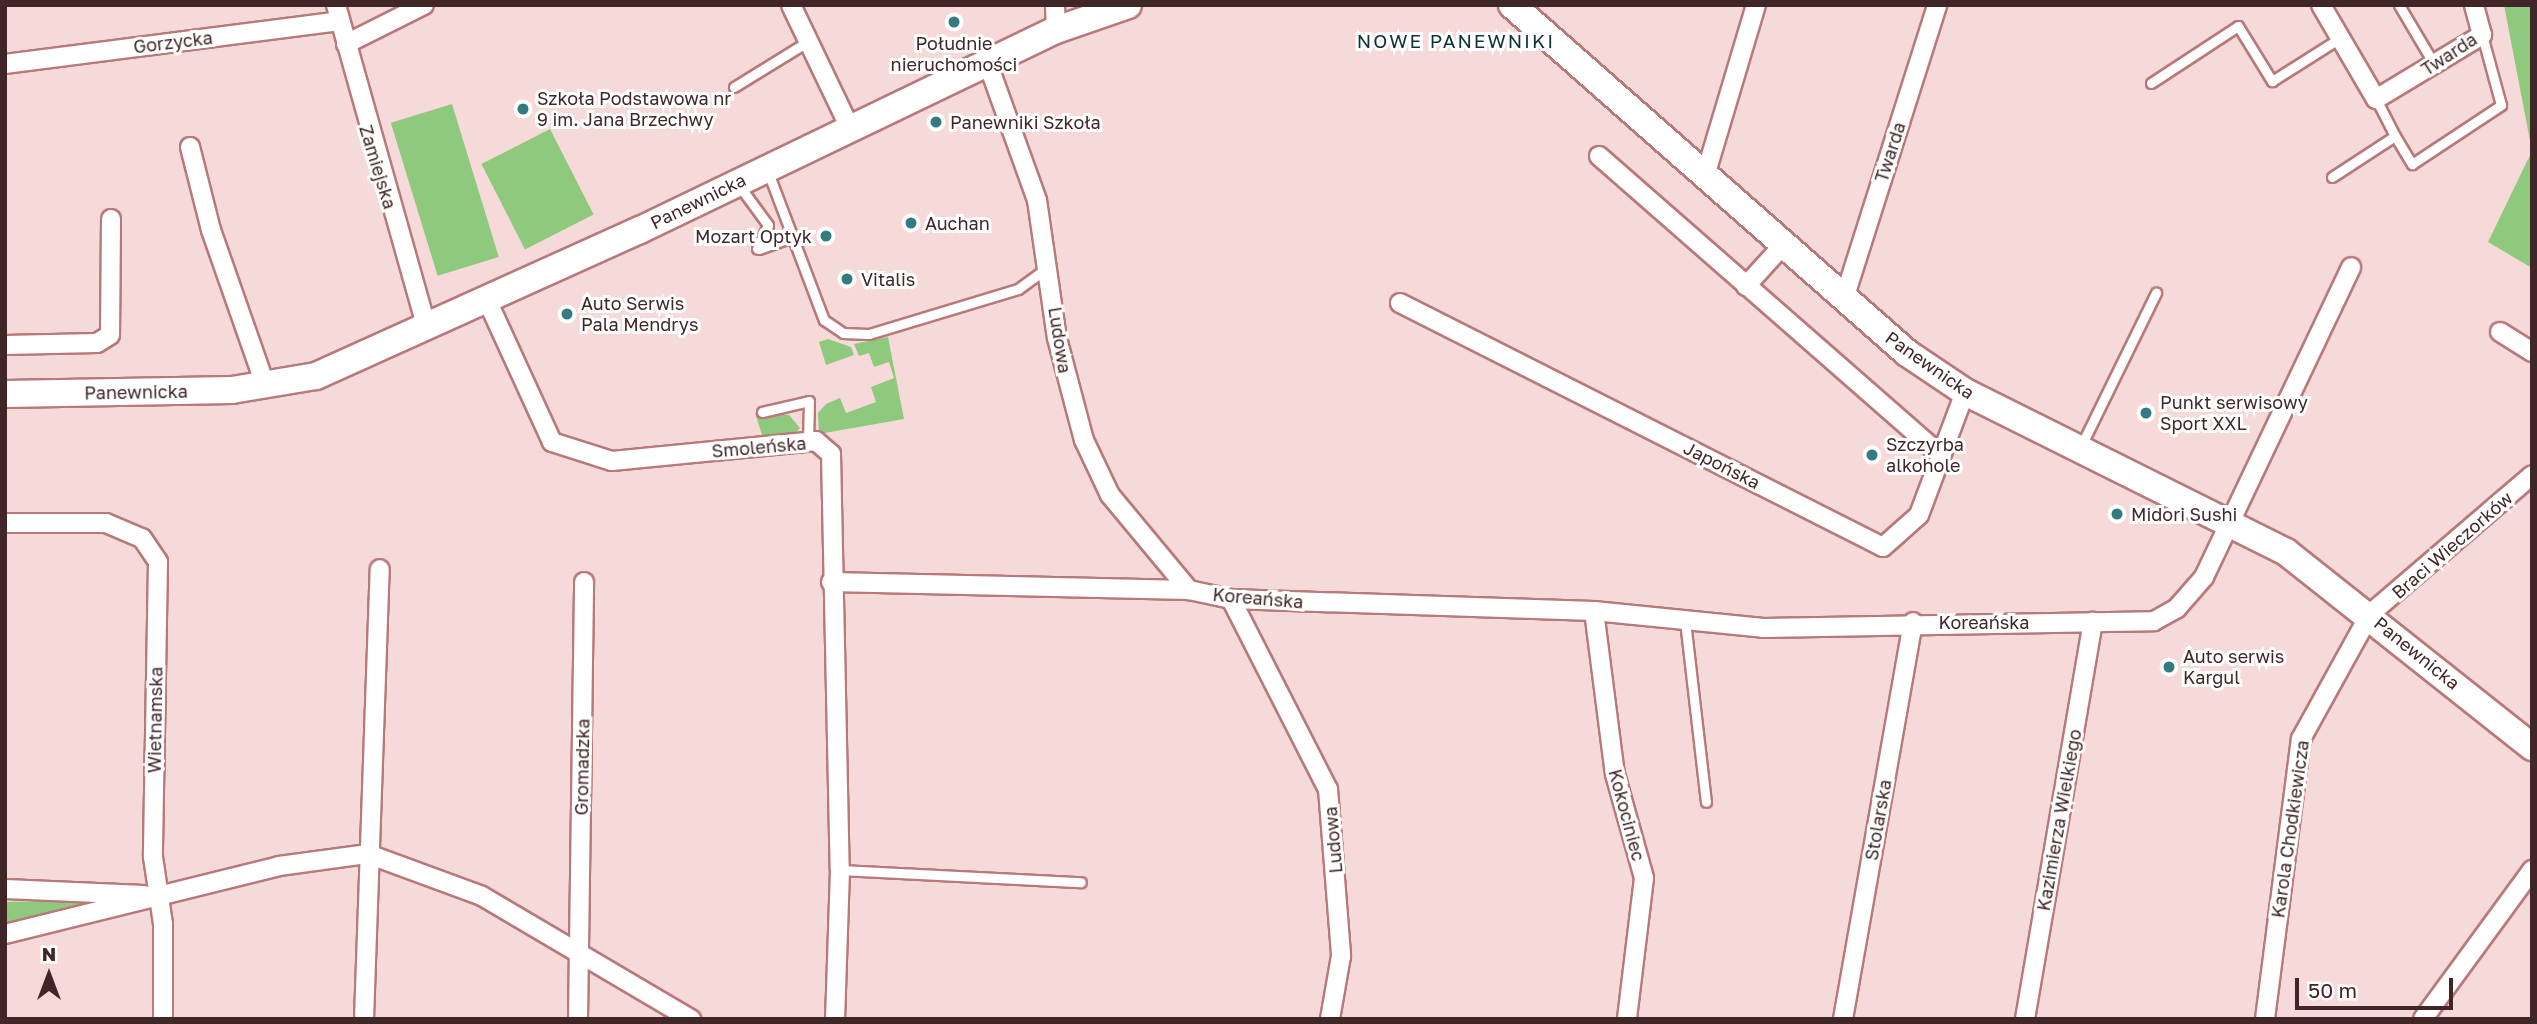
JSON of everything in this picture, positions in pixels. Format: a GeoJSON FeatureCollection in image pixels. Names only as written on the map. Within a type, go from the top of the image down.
{"type":"FeatureCollection","features":[{"type":"Feature","properties":{"kind":"street"},"geometry":{"type":"LineString","coordinates":[[346,44],[424,5]]}},
{"type":"Feature","properties":{"kind":"street"},"geometry":{"type":"LineString","coordinates":[[791,5],[850,128]]}},
{"type":"Feature","properties":{"kind":"street","name":"Panewnicka"},"geometry":{"type":"LineString","coordinates":[[5,394],[266,387],[316,376],[427,328],[988,64],[1056,18],[1128,5]]}},
{"type":"Feature","properties":{"kind":"street"},"geometry":{"type":"LineString","coordinates":[[1705,176],[1756,5]]}},
{"type":"Feature","properties":{"kind":"street","name":"Twarda"},"geometry":{"type":"LineString","coordinates":[[1844,299],[1937,5]]}},
{"type":"Feature","properties":{"kind":"street"},"geometry":{"type":"LineString","coordinates":[[2320,5],[2376,99]]}},
{"type":"Feature","properties":{"kind":"street","name":"Twarda"},"geometry":{"type":"LineString","coordinates":[[2376,99],[2482,34],[2474,5]]}},
{"type":"Feature","properties":{"kind":"street","name":"Panewnicka"},"geometry":{"type":"LineString","coordinates":[[1522,10],[1705,176],[1907,353],[1965,392],[2227,520],[2286,552],[2370,614],[2532,747]]}},
{"type":"Feature","properties":{"kind":"street","name":"Zamiejska"},"geometry":{"type":"LineString","coordinates":[[338,13],[427,328]]}},
{"type":"Feature","properties":{"kind":"street","name":"Gorzycka"},"geometry":{"type":"LineString","coordinates":[[5,64],[338,13]]}},
{"type":"Feature","properties":{"kind":"street","name":"Ludowa"},"geometry":{"type":"LineString","coordinates":[[988,64],[1037,200],[1049,266],[1057,338],[1084,440],[1110,495],[1189,590]]}},
{"type":"Feature","properties":{"kind":"street"},"geometry":{"type":"LineString","coordinates":[[190,147],[211,230],[266,387]]}},
{"type":"Feature","properties":{"kind":"street"},"geometry":{"type":"LineString","coordinates":[[1599,156],[1941,455]]}},
{"type":"Feature","properties":{"kind":"street"},"geometry":{"type":"LineString","coordinates":[[5,345],[97,343],[110,335],[111,219]]}},
{"type":"Feature","properties":{"kind":"street"},"geometry":{"type":"LineString","coordinates":[[1746,286],[1783,245]]}},
{"type":"Feature","properties":{"kind":"street"},"geometry":{"type":"LineString","coordinates":[[2227,520],[2351,267]]}},
{"type":"Feature","properties":{"kind":"street","name":"Smoleńska"},"geometry":{"type":"LineString","coordinates":[[486,300],[552,442],[612,461],[808,442],[831,454],[831,582],[840,870],[835,1019]]}},
{"type":"Feature","properties":{"kind":"street","name":"Japońska"},"geometry":{"type":"LineString","coordinates":[[1400,303],[1883,547],[1919,515],[1965,392]]}},
{"type":"Feature","properties":{"kind":"street"},"geometry":{"type":"LineString","coordinates":[[2500,332],[2532,352]]}},
{"type":"Feature","properties":{"kind":"street","name":"Braci Wieczorków"},"geometry":{"type":"LineString","coordinates":[[2370,614],[2532,475]]}},
{"type":"Feature","properties":{"kind":"street","name":"Koreańska"},"geometry":{"type":"LineString","coordinates":[[831,582],[1189,590],[1231,599],[1594,611],[1763,628],[1913,622],[2154,621],[2177,608],[2204,577],[2227,520]]}},
{"type":"Feature","properties":{"kind":"street","name":"Wietnamska"},"geometry":{"type":"LineString","coordinates":[[5,523],[106,523],[142,538],[158,562],[155,896]]}},
{"type":"Feature","properties":{"kind":"street"},"geometry":{"type":"LineString","coordinates":[[365,1019],[368,854],[380,569]]}},
{"type":"Feature","properties":{"kind":"street","name":"Gromadzka"},"geometry":{"type":"LineString","coordinates":[[578,1019],[584,582]]}},
{"type":"Feature","properties":{"kind":"street","name":"Ludowa"},"geometry":{"type":"LineString","coordinates":[[1231,599],[1328,789],[1340,956],[1330,1019]]}},
{"type":"Feature","properties":{"kind":"street","name":"Kokociniec"},"geometry":{"type":"LineString","coordinates":[[1594,611],[1615,774],[1644,878],[1627,1019]]}},
{"type":"Feature","properties":{"kind":"street","name":"Karola Chodkiewicza"},"geometry":{"type":"LineString","coordinates":[[2265,1019],[2301,739],[2370,614]]}},
{"type":"Feature","properties":{"kind":"street","name":"Stolarska"},"geometry":{"type":"LineString","coordinates":[[1843,1019],[1913,622]]}},
{"type":"Feature","properties":{"kind":"street","name":"Kazimierza Wielkiego"},"geometry":{"type":"LineString","coordinates":[[2025,1019],[2093,622]]}},
{"type":"Feature","properties":{"kind":"street"},"geometry":{"type":"LineString","coordinates":[[5,934],[279,866],[368,854],[482,896],[691,1019]]}},
{"type":"Feature","properties":{"kind":"street"},"geometry":{"type":"LineString","coordinates":[[2423,1019],[2532,870]]}},
{"type":"Feature","properties":{"kind":"street"},"geometry":{"type":"LineString","coordinates":[[5,889],[96,888],[155,896]]}},
{"type":"Feature","properties":{"kind":"street"},"geometry":{"type":"LineString","coordinates":[[155,896],[163,924],[163,1019]]}},
{"type":"Feature","properties":{"kind":"lane"},"geometry":{"type":"LineString","coordinates":[[2399,5],[2434,64]]}},
{"type":"Feature","properties":{"kind":"lane"},"geometry":{"type":"LineString","coordinates":[[2151,83],[2238,26],[2272,81],[2340,38]]}},
{"type":"Feature","properties":{"kind":"lane"},"geometry":{"type":"LineString","coordinates":[[2376,99],[2412,164],[2501,104],[2482,34]]}},
{"type":"Feature","properties":{"kind":"lane"},"geometry":{"type":"LineString","coordinates":[[734,87],[807,41]]}},
{"type":"Feature","properties":{"kind":"lane"},"geometry":{"type":"LineString","coordinates":[[2332,177],[2395,136]]}},
{"type":"Feature","properties":{"kind":"lane"},"geometry":{"type":"LineString","coordinates":[[766,168],[824,320],[843,332],[869,334],[1018,289],[1049,266]]}},
{"type":"Feature","properties":{"kind":"lane"},"geometry":{"type":"LineString","coordinates":[[736,182],[768,225],[757,249],[792,237]]}},
{"type":"Feature","properties":{"kind":"lane"},"geometry":{"type":"LineString","coordinates":[[2080,448],[2156,293]]}},
{"type":"Feature","properties":{"kind":"lane"},"geometry":{"type":"LineString","coordinates":[[762,412],[809,401],[808,442]]}},
{"type":"Feature","properties":{"kind":"lane"},"geometry":{"type":"LineString","coordinates":[[1685,621],[1706,802]]}},
{"type":"Feature","properties":{"kind":"lane"},"geometry":{"type":"LineString","coordinates":[[840,870],[1081,881]]}},
{"type":"Feature","properties":{"kind":"green space"},"geometry":{"type":"Polygon","coordinates":[[[2504,5],[2532,5],[2532,151],[2504,5]]]}},
{"type":"Feature","properties":{"kind":"green space"},"geometry":{"type":"Polygon","coordinates":[[[452,104],[499,257],[438,276],[391,123],[452,104]]]}},
{"type":"Feature","properties":{"kind":"green space"},"geometry":{"type":"Polygon","coordinates":[[[550,129],[594,215],[525,249],[481,164],[550,129]]]}},
{"type":"Feature","properties":{"kind":"green space"},"geometry":{"type":"Polygon","coordinates":[[[2532,151],[2532,268],[2488,242],[2532,151]]]}},
{"type":"Feature","properties":{"kind":"green space"},"geometry":{"type":"Polygon","coordinates":[[[888,337],[904,419],[819,434],[818,413],[826,404],[840,398],[846,413],[876,402],[871,387],[894,378],[889,362],[874,367],[869,353],[859,356],[854,344],[888,337]]]}},
{"type":"Feature","properties":{"kind":"green space"},"geometry":{"type":"Polygon","coordinates":[[[828,339],[851,347],[854,355],[826,365],[819,342],[828,339]]]}},
{"type":"Feature","properties":{"kind":"green space"},"geometry":{"type":"Polygon","coordinates":[[[755,413],[789,415],[800,428],[791,437],[763,438],[755,413]]]}},
{"type":"Feature","properties":{"kind":"green space"},"geometry":{"type":"Polygon","coordinates":[[[84,900],[85,906],[5,926],[5,902],[84,900]]]}},
{"type":"Feature","properties":{"kind":"place","name":"Południe nieruchomości"},"geometry":{"type":"Point","coordinates":[954,22]}},
{"type":"Feature","properties":{"kind":"place","name":"Szkoła Podstawowa nr 9 im. Jana Brzechwy"},"geometry":{"type":"Point","coordinates":[523,109]}},
{"type":"Feature","properties":{"kind":"place","name":"Panewniki Szkoła"},"geometry":{"type":"Point","coordinates":[936,122]}},
{"type":"Feature","properties":{"kind":"place","name":"Auchan"},"geometry":{"type":"Point","coordinates":[911,223]}},
{"type":"Feature","properties":{"kind":"place","name":"Mozart Optyk"},"geometry":{"type":"Point","coordinates":[826,236]}},
{"type":"Feature","properties":{"kind":"place","name":"Vitalis"},"geometry":{"type":"Point","coordinates":[847,279]}},
{"type":"Feature","properties":{"kind":"place","name":"Auto Serwis Pala Mendrys"},"geometry":{"type":"Point","coordinates":[567,314]}},
{"type":"Feature","properties":{"kind":"place","name":"Punkt serwisowy Sport XXL"},"geometry":{"type":"Point","coordinates":[2146,413]}},
{"type":"Feature","properties":{"kind":"place","name":"Szczyrba alkohole"},"geometry":{"type":"Point","coordinates":[1872,455]}},
{"type":"Feature","properties":{"kind":"place","name":"Midori Sushi"},"geometry":{"type":"Point","coordinates":[2117,514]}},
{"type":"Feature","properties":{"kind":"place","name":"Auto serwis Kargul"},"geometry":{"type":"Point","coordinates":[2169,667]}},
{"type":"Feature","properties":{"kind":"district","name":"NOWE PANEWNIKI"},"geometry":{"type":"Point","coordinates":[1456,41]}}]}
